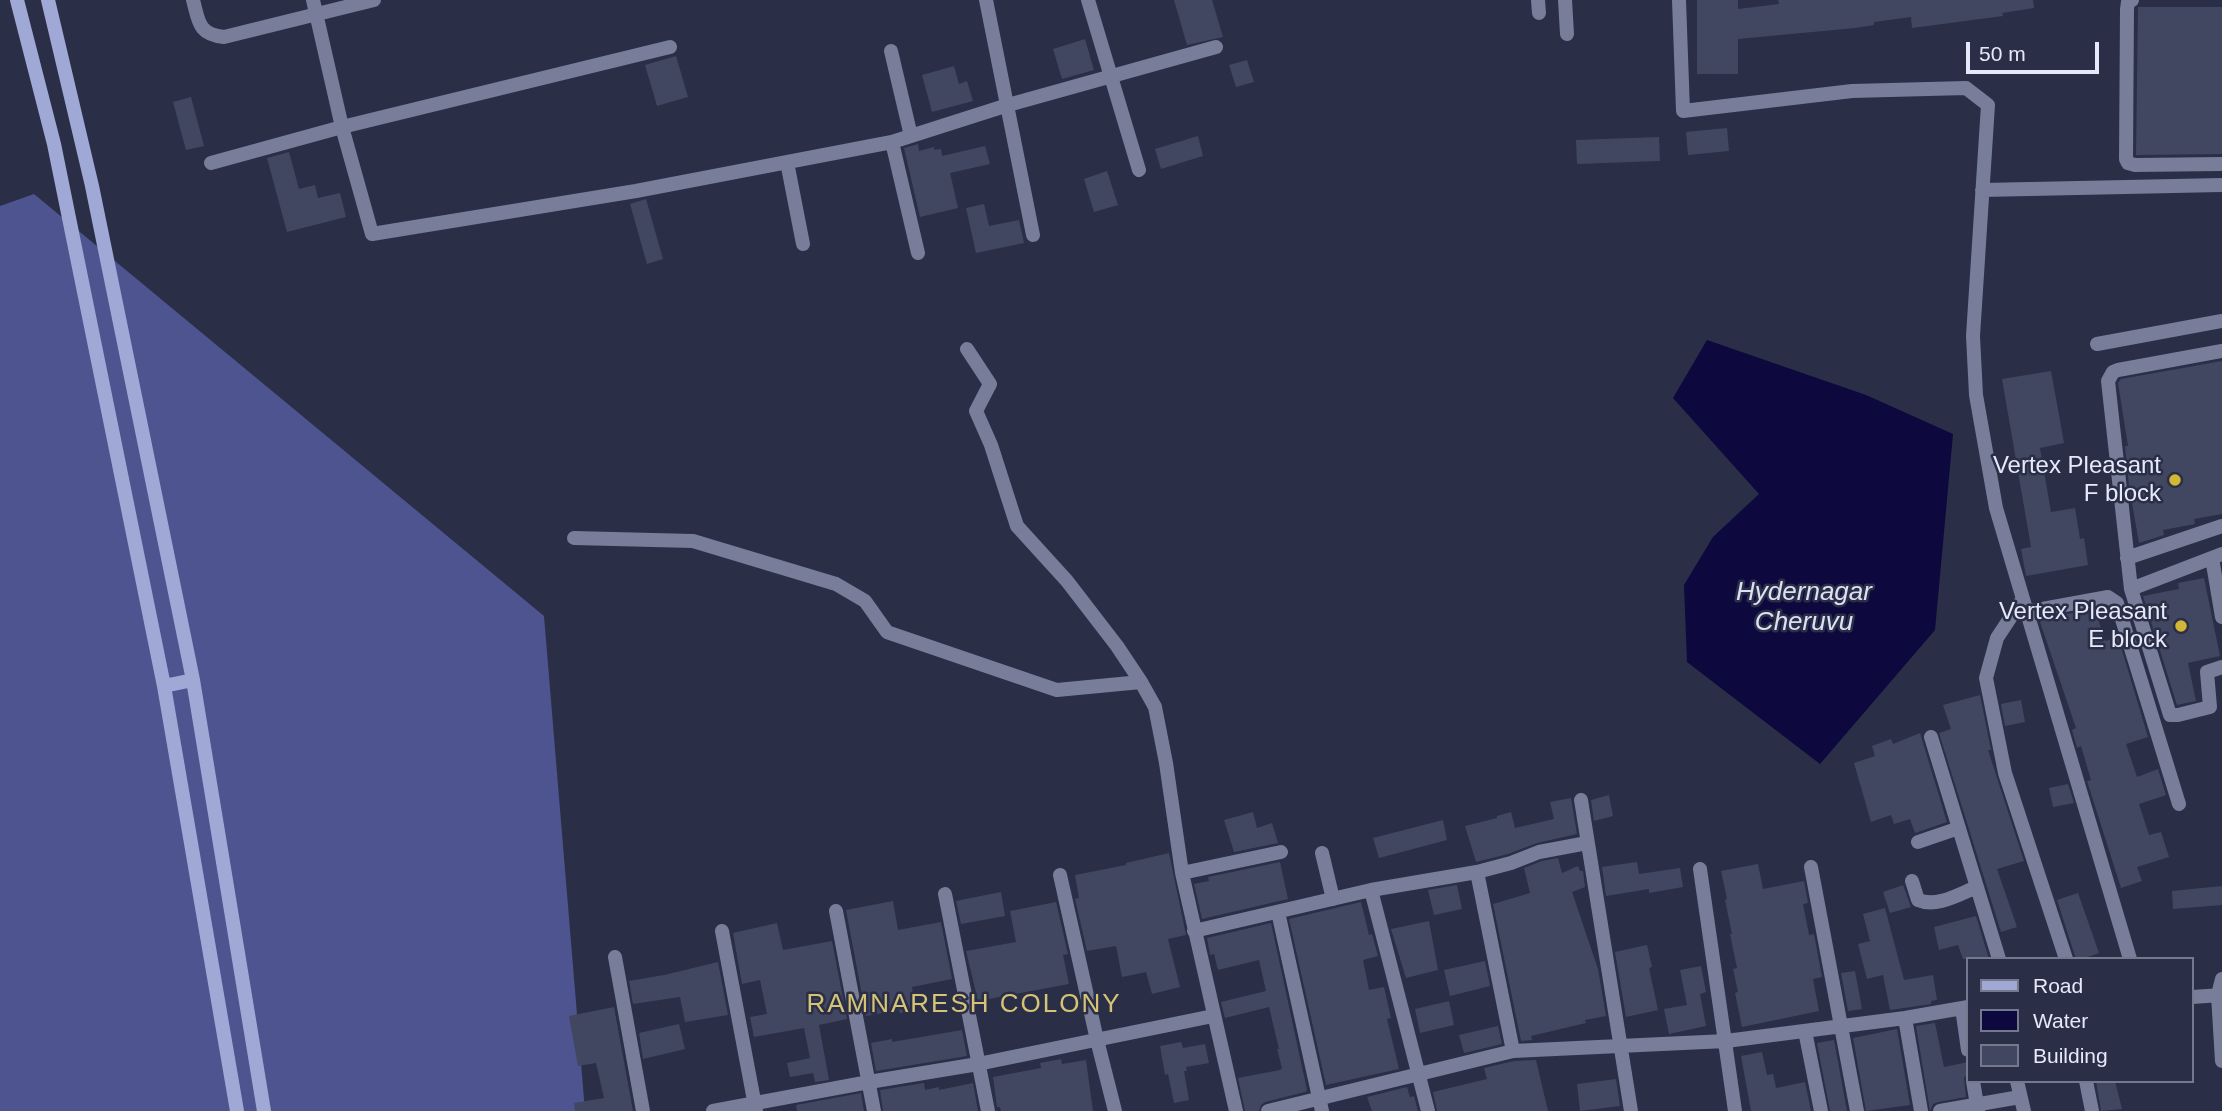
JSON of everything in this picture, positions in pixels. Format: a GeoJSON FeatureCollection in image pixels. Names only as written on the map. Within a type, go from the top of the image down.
{"type":"FeatureCollection","features":[{"type":"Feature","properties":{"kind":"main road"},"geometry":{"type":"LineString","coordinates":[[17,0],[54,144],[164,686],[237,1111]]}},
{"type":"Feature","properties":{"kind":"main road"},"geometry":{"type":"LineString","coordinates":[[48,0],[92,186],[193,680],[264,1111]]}},
{"type":"Feature","properties":{"kind":"main road"},"geometry":{"type":"LineString","coordinates":[[164,686],[193,680]]}},
{"type":"Feature","properties":{"kind":"street"},"geometry":{"type":"LineString","coordinates":[[193,0],[200,24],[206,33],[224,37],[374,0]]}},
{"type":"Feature","properties":{"kind":"street"},"geometry":{"type":"LineString","coordinates":[[313,0],[342,127],[372,234],[636,191],[892,142],[1007,105],[1216,47]]}},
{"type":"Feature","properties":{"kind":"street"},"geometry":{"type":"LineString","coordinates":[[986,0],[1033,235]]}},
{"type":"Feature","properties":{"kind":"street"},"geometry":{"type":"LineString","coordinates":[[1088,0],[1139,170]]}},
{"type":"Feature","properties":{"kind":"street"},"geometry":{"type":"LineString","coordinates":[[1565,0],[1567,34]]}},
{"type":"Feature","properties":{"kind":"street"},"geometry":{"type":"LineString","coordinates":[[1679,0],[1683,111],[1852,91],[1966,88],[1988,105],[1973,336],[1976,395],[1996,508],[2129,957]]}},
{"type":"Feature","properties":{"kind":"street"},"geometry":{"type":"LineString","coordinates":[[2132,0],[2128,2],[2127,9],[2128,163],[2222,164]]}},
{"type":"Feature","properties":{"kind":"street"},"geometry":{"type":"LineString","coordinates":[[211,163],[342,127],[670,47]]}},
{"type":"Feature","properties":{"kind":"street"},"geometry":{"type":"LineString","coordinates":[[891,51],[911,136]]}},
{"type":"Feature","properties":{"kind":"street"},"geometry":{"type":"LineString","coordinates":[[892,142],[918,253]]}},
{"type":"Feature","properties":{"kind":"street"},"geometry":{"type":"LineString","coordinates":[[787,162],[803,244]]}},
{"type":"Feature","properties":{"kind":"street"},"geometry":{"type":"LineString","coordinates":[[1982,190],[2222,185]]}},
{"type":"Feature","properties":{"kind":"street"},"geometry":{"type":"LineString","coordinates":[[2097,344],[2222,321]]}},
{"type":"Feature","properties":{"kind":"street"},"geometry":{"type":"LineString","coordinates":[[967,349],[990,384],[976,411],[991,445],[1017,526],[1067,581],[1117,646],[1155,707],[1182,873],[1236,1111]]}},
{"type":"Feature","properties":{"kind":"street"},"geometry":{"type":"LineString","coordinates":[[2222,351],[2118,370],[2110,375],[2108,381],[2131,589],[2170,715],[2210,707],[2207,672],[2222,667]]}},
{"type":"Feature","properties":{"kind":"street"},"geometry":{"type":"LineString","coordinates":[[2127,558],[2222,526]]}},
{"type":"Feature","properties":{"kind":"street"},"geometry":{"type":"LineString","coordinates":[[574,538],[693,541],[836,584],[864,601],[887,632],[1057,690],[1141,682]]}},
{"type":"Feature","properties":{"kind":"street"},"geometry":{"type":"LineString","coordinates":[[2131,589],[2217,556],[2222,617]]}},
{"type":"Feature","properties":{"kind":"street"},"geometry":{"type":"LineString","coordinates":[[2065,957],[2005,773],[1986,678],[1997,638],[2024,606],[2108,597],[2117,603],[2179,804]]}},
{"type":"Feature","properties":{"kind":"street"},"geometry":{"type":"LineString","coordinates":[[1931,737],[1998,957]]}},
{"type":"Feature","properties":{"kind":"street"},"geometry":{"type":"LineString","coordinates":[[1581,800],[1631,1111]]}},
{"type":"Feature","properties":{"kind":"street"},"geometry":{"type":"LineString","coordinates":[[1918,842],[1959,828]]}},
{"type":"Feature","properties":{"kind":"street"},"geometry":{"type":"LineString","coordinates":[[1194,932],[1371,890],[1477,872],[1539,852],[1587,843]]}},
{"type":"Feature","properties":{"kind":"street"},"geometry":{"type":"LineString","coordinates":[[1182,873],[1281,852]]}},
{"type":"Feature","properties":{"kind":"street"},"geometry":{"type":"LineString","coordinates":[[1322,853],[1333,899]]}},
{"type":"Feature","properties":{"kind":"street"},"geometry":{"type":"LineString","coordinates":[[1811,867],[1857,1111]]}},
{"type":"Feature","properties":{"kind":"street"},"geometry":{"type":"LineString","coordinates":[[1700,869],[1735,1111]]}},
{"type":"Feature","properties":{"kind":"street"},"geometry":{"type":"LineString","coordinates":[[1477,872],[1513,1051]]}},
{"type":"Feature","properties":{"kind":"street"},"geometry":{"type":"LineString","coordinates":[[1060,875],[1115,1111]]}},
{"type":"Feature","properties":{"kind":"street"},"geometry":{"type":"LineString","coordinates":[[1912,881],[1918,900],[1926,903],[1937,902],[1977,887]]}},
{"type":"Feature","properties":{"kind":"street"},"geometry":{"type":"LineString","coordinates":[[1371,890],[1428,1111]]}},
{"type":"Feature","properties":{"kind":"street"},"geometry":{"type":"LineString","coordinates":[[945,894],[988,1111]]}},
{"type":"Feature","properties":{"kind":"street"},"geometry":{"type":"LineString","coordinates":[[836,911],[874,1111]]}},
{"type":"Feature","properties":{"kind":"street"},"geometry":{"type":"LineString","coordinates":[[1278,912],[1320,1105]]}},
{"type":"Feature","properties":{"kind":"street"},"geometry":{"type":"LineString","coordinates":[[722,931],[755,1108]]}},
{"type":"Feature","properties":{"kind":"street"},"geometry":{"type":"LineString","coordinates":[[615,957],[643,1111]]}},
{"type":"Feature","properties":{"kind":"street"},"geometry":{"type":"LineString","coordinates":[[2222,979],[2222,1062]]}},
{"type":"Feature","properties":{"kind":"street"},"geometry":{"type":"LineString","coordinates":[[2194,997],[2220,995]]}},
{"type":"Feature","properties":{"kind":"street"},"geometry":{"type":"LineString","coordinates":[[1268,1111],[1320,1105],[1419,1075],[1513,1051],[1726,1041],[1905,1018],[1965,1007]]}},
{"type":"Feature","properties":{"kind":"street"},"geometry":{"type":"LineString","coordinates":[[713,1111],[755,1108],[869,1082],[978,1064],[1213,1016]]}},
{"type":"Feature","properties":{"kind":"street"},"geometry":{"type":"LineString","coordinates":[[1905,1018],[1920,1111]]}},
{"type":"Feature","properties":{"kind":"street"},"geometry":{"type":"LineString","coordinates":[[1805,1031],[1821,1111]]}},
{"type":"Feature","properties":{"kind":"street"},"geometry":{"type":"LineString","coordinates":[[1973,1083],[1977,1108]]}},
{"type":"Feature","properties":{"kind":"street"},"geometry":{"type":"LineString","coordinates":[[1940,1111],[2022,1104],[2017,1083]]}},
{"type":"Feature","properties":{"kind":"street"},"geometry":{"type":"LineString","coordinates":[[2086,1083],[2092,1111]]}},
{"type":"Feature","properties":{"kind":"shaded area"},"geometry":{"type":"Polygon","coordinates":[[[34,194],[544,616],[585,1111],[0,1111],[0,206],[34,194]]]}},
{"type":"Feature","properties":{"kind":"water","name":"Hydernagar Cheruvu"},"geometry":{"type":"Polygon","coordinates":[[[1707,340],[1866,395],[1953,434],[1935,630],[1820,764],[1687,662],[1684,585],[1713,537],[1759,494],[1673,398],[1707,340]]]}},
{"type":"Feature","properties":{"kind":"building"},"geometry":{"type":"Polygon","coordinates":[[[1174,0],[1212,0],[1223,37],[1187,45],[1174,0]]]}},
{"type":"Feature","properties":{"kind":"building"},"geometry":{"type":"Polygon","coordinates":[[[1697,0],[1738,0],[1738,9],[1779,4],[1778,0],[2033,0],[2034,8],[2002,13],[2003,16],[1912,28],[1911,17],[1874,22],[1874,25],[1855,28],[1738,39],[1738,74],[1697,74],[1697,0]]]}},
{"type":"Feature","properties":{"kind":"building"},"geometry":{"type":"Polygon","coordinates":[[[2138,7],[2222,7],[2222,154],[2136,155],[2138,7]]]}},
{"type":"Feature","properties":{"kind":"building"},"geometry":{"type":"Polygon","coordinates":[[[1085,39],[1094,70],[1062,79],[1053,49],[1085,39]]]}},
{"type":"Feature","properties":{"kind":"building"},"geometry":{"type":"Polygon","coordinates":[[[676,56],[688,97],[657,106],[645,65],[676,56]]]}},
{"type":"Feature","properties":{"kind":"building"},"geometry":{"type":"Polygon","coordinates":[[[1247,60],[1254,82],[1236,87],[1229,65],[1247,60]]]}},
{"type":"Feature","properties":{"kind":"building"},"geometry":{"type":"Polygon","coordinates":[[[954,66],[959,84],[967,81],[973,101],[932,112],[922,75],[954,66]]]}},
{"type":"Feature","properties":{"kind":"building"},"geometry":{"type":"Polygon","coordinates":[[[191,97],[204,146],[186,150],[173,102],[191,97]]]}},
{"type":"Feature","properties":{"kind":"building"},"geometry":{"type":"Polygon","coordinates":[[[1727,128],[1729,151],[1688,155],[1686,132],[1727,128]]]}},
{"type":"Feature","properties":{"kind":"building"},"geometry":{"type":"Polygon","coordinates":[[[1198,136],[1203,156],[1161,169],[1155,149],[1198,136]]]}},
{"type":"Feature","properties":{"kind":"building"},"geometry":{"type":"Polygon","coordinates":[[[1659,137],[1660,161],[1577,164],[1576,140],[1659,137]]]}},
{"type":"Feature","properties":{"kind":"building"},"geometry":{"type":"Polygon","coordinates":[[[918,144],[919,151],[934,147],[934,150],[941,149],[942,156],[985,146],[990,164],[950,173],[958,208],[920,217],[904,148],[918,144]]]}},
{"type":"Feature","properties":{"kind":"building"},"geometry":{"type":"Polygon","coordinates":[[[289,152],[299,189],[315,185],[318,198],[340,193],[346,217],[287,232],[267,158],[289,152]]]}},
{"type":"Feature","properties":{"kind":"building"},"geometry":{"type":"Polygon","coordinates":[[[1107,171],[1118,205],[1094,212],[1084,179],[1107,171]]]}},
{"type":"Feature","properties":{"kind":"building"},"geometry":{"type":"Polygon","coordinates":[[[646,199],[663,259],[647,264],[630,204],[646,199]]]}},
{"type":"Feature","properties":{"kind":"building"},"geometry":{"type":"Polygon","coordinates":[[[984,204],[989,226],[1019,220],[1024,243],[976,253],[966,208],[984,204]]]}},
{"type":"Feature","properties":{"kind":"building","name":"Vertex Pleasant F block"},"geometry":{"type":"Polygon","coordinates":[[[2222,361],[2222,514],[2194,519],[2195,524],[2163,530],[2164,535],[2139,543],[2129,486],[2125,446],[2128,446],[2118,383],[2121,379],[2222,361]]]}},
{"type":"Feature","properties":{"kind":"building"},"geometry":{"type":"Polygon","coordinates":[[[2051,371],[2064,443],[2040,448],[2051,512],[2075,508],[2080,539],[2084,538],[2088,565],[2026,576],[2021,549],[2031,547],[2002,379],[2051,371]]]}},
{"type":"Feature","properties":{"kind":"building","name":"Vertex Pleasant E block"},"geometry":{"type":"Polygon","coordinates":[[[2204,578],[2220,656],[2188,663],[2196,701],[2177,705],[2143,596],[2179,589],[2178,583],[2204,578]]]}},
{"type":"Feature","properties":{"kind":"building"},"geometry":{"type":"Polygon","coordinates":[[[2095,609],[2105,641],[2118,637],[2148,737],[2126,744],[2137,777],[2158,769],[2166,795],[2139,804],[2149,835],[2161,832],[2169,857],[2137,867],[2142,881],[2121,888],[2087,781],[2091,780],[2081,746],[2077,748],[2072,730],[2076,728],[2039,619],[2095,609]]]}},
{"type":"Feature","properties":{"kind":"building"},"geometry":{"type":"Polygon","coordinates":[[[1980,695],[1991,750],[1988,750],[2024,861],[1997,869],[2017,927],[2001,932],[1939,733],[1951,729],[1943,705],[1980,695]]]}},
{"type":"Feature","properties":{"kind":"building"},"geometry":{"type":"Polygon","coordinates":[[[2021,700],[2025,722],[2005,726],[2001,704],[2021,700]]]}},
{"type":"Feature","properties":{"kind":"building"},"geometry":{"type":"Polygon","coordinates":[[[1920,733],[1947,822],[1915,833],[1910,819],[1894,824],[1891,815],[1871,822],[1854,763],[1875,756],[1872,746],[1891,739],[1893,744],[1920,733]]]}},
{"type":"Feature","properties":{"kind":"building"},"geometry":{"type":"Polygon","coordinates":[[[2068,784],[2074,803],[2053,807],[2049,788],[2068,784]]]}},
{"type":"Feature","properties":{"kind":"building"},"geometry":{"type":"Polygon","coordinates":[[[1609,795],[1613,816],[1594,821],[1591,800],[1609,795]]]}},
{"type":"Feature","properties":{"kind":"building"},"geometry":{"type":"Polygon","coordinates":[[[1571,798],[1577,834],[1476,862],[1465,826],[1511,812],[1515,828],[1554,819],[1550,802],[1571,798]]]}},
{"type":"Feature","properties":{"kind":"building"},"geometry":{"type":"Polygon","coordinates":[[[1253,812],[1257,828],[1272,823],[1278,843],[1234,852],[1224,820],[1253,812]]]}},
{"type":"Feature","properties":{"kind":"building"},"geometry":{"type":"Polygon","coordinates":[[[1443,820],[1447,840],[1379,858],[1373,838],[1443,820]]]}},
{"type":"Feature","properties":{"kind":"building"},"geometry":{"type":"Polygon","coordinates":[[[1169,853],[1186,935],[1168,939],[1180,987],[1152,994],[1146,972],[1122,977],[1116,946],[1087,951],[1075,899],[1079,898],[1075,875],[1169,853]]]}},
{"type":"Feature","properties":{"kind":"building"},"geometry":{"type":"Polygon","coordinates":[[[1558,858],[1562,873],[1578,866],[1580,871],[1583,871],[1585,887],[1572,892],[1598,969],[1606,1016],[1531,1036],[1532,1040],[1521,1041],[1493,904],[1530,893],[1524,868],[1558,858]]]}},
{"type":"Feature","properties":{"kind":"building"},"geometry":{"type":"Polygon","coordinates":[[[1280,862],[1288,899],[1202,919],[1194,884],[1209,881],[1208,877],[1280,862]]]}},
{"type":"Feature","properties":{"kind":"building"},"geometry":{"type":"Polygon","coordinates":[[[1637,862],[1639,874],[1680,868],[1683,887],[1606,896],[1602,867],[1637,862]]]}},
{"type":"Feature","properties":{"kind":"building"},"geometry":{"type":"Polygon","coordinates":[[[1758,864],[1763,889],[1804,881],[1808,903],[1803,904],[1809,935],[1814,934],[1822,977],[1813,979],[1819,1011],[1742,1027],[1735,993],[1738,992],[1733,969],[1737,968],[1721,871],[1758,864]]]}},
{"type":"Feature","properties":{"kind":"building"},"geometry":{"type":"Polygon","coordinates":[[[1457,885],[1462,909],[1434,915],[1428,890],[1457,885]]]}},
{"type":"Feature","properties":{"kind":"building"},"geometry":{"type":"Polygon","coordinates":[[[1903,885],[1911,907],[1890,913],[1883,892],[1903,885]]]}},
{"type":"Feature","properties":{"kind":"building"},"geometry":{"type":"Polygon","coordinates":[[[2222,886],[2222,905],[2173,909],[2172,891],[2222,886]]]}},
{"type":"Feature","properties":{"kind":"building"},"geometry":{"type":"Polygon","coordinates":[[[1001,892],[1005,916],[961,924],[956,901],[1001,892]]]}},
{"type":"Feature","properties":{"kind":"building"},"geometry":{"type":"Polygon","coordinates":[[[2078,893],[2099,953],[2075,957],[2057,900],[2078,893]]]}},
{"type":"Feature","properties":{"kind":"building"},"geometry":{"type":"Polygon","coordinates":[[[893,901],[898,930],[941,922],[952,979],[912,987],[916,1010],[866,1016],[846,910],[893,901]]]}},
{"type":"Feature","properties":{"kind":"building"},"geometry":{"type":"Polygon","coordinates":[[[1056,902],[1068,954],[1063,955],[1069,984],[978,1001],[966,951],[1016,942],[1010,911],[1056,902]]]}},
{"type":"Feature","properties":{"kind":"building"},"geometry":{"type":"Polygon","coordinates":[[[1361,902],[1369,935],[1372,934],[1378,956],[1363,960],[1369,990],[1384,987],[1391,1018],[1387,1019],[1399,1069],[1326,1085],[1289,919],[1361,902]]]}},
{"type":"Feature","properties":{"kind":"building"},"geometry":{"type":"Polygon","coordinates":[[[1885,908],[1904,980],[1933,975],[1937,1000],[1931,1001],[1931,1004],[1890,1010],[1883,975],[1867,979],[1858,944],[1870,941],[1863,914],[1885,908]]]}},
{"type":"Feature","properties":{"kind":"building"},"geometry":{"type":"Polygon","coordinates":[[[1976,916],[1988,957],[1963,959],[1958,945],[1939,950],[1934,927],[1976,916]]]}},
{"type":"Feature","properties":{"kind":"building"},"geometry":{"type":"Polygon","coordinates":[[[1429,921],[1438,970],[1406,978],[1391,929],[1429,921]]]}},
{"type":"Feature","properties":{"kind":"building"},"geometry":{"type":"Polygon","coordinates":[[[777,923],[783,950],[832,941],[847,1019],[819,1025],[829,1080],[815,1082],[813,1073],[790,1077],[787,1063],[810,1058],[804,1028],[754,1037],[750,1017],[767,1014],[760,980],[742,984],[733,933],[777,923]]]}},
{"type":"Feature","properties":{"kind":"building"},"geometry":{"type":"Polygon","coordinates":[[[1271,923],[1307,1090],[1265,1102],[1259,1111],[1245,1111],[1238,1078],[1280,1070],[1279,1049],[1269,1007],[1225,1018],[1221,1002],[1266,991],[1259,960],[1218,970],[1214,954],[1210,955],[1207,938],[1271,923]]]}},
{"type":"Feature","properties":{"kind":"building"},"geometry":{"type":"Polygon","coordinates":[[[1647,945],[1658,1010],[1626,1017],[1615,952],[1647,945]]]}},
{"type":"Feature","properties":{"kind":"building"},"geometry":{"type":"Polygon","coordinates":[[[1485,961],[1490,986],[1450,996],[1444,970],[1485,961]]]}},
{"type":"Feature","properties":{"kind":"building"},"geometry":{"type":"Polygon","coordinates":[[[718,962],[728,1015],[685,1022],[680,997],[633,1004],[629,981],[718,962]]]}},
{"type":"Feature","properties":{"kind":"building"},"geometry":{"type":"Polygon","coordinates":[[[1701,966],[1706,992],[1700,994],[1706,1026],[1669,1034],[1664,1009],[1687,1005],[1680,970],[1701,966]]]}},
{"type":"Feature","properties":{"kind":"building"},"geometry":{"type":"Polygon","coordinates":[[[1855,971],[1862,1009],[1848,1011],[1841,973],[1855,971]]]}},
{"type":"Feature","properties":{"kind":"building"},"geometry":{"type":"Polygon","coordinates":[[[1449,1001],[1454,1025],[1420,1033],[1415,1009],[1449,1001]]]}},
{"type":"Feature","properties":{"kind":"building"},"geometry":{"type":"Polygon","coordinates":[[[614,1007],[633,1111],[575,1111],[574,1103],[604,1098],[596,1063],[578,1066],[569,1016],[614,1007]]]}},
{"type":"Feature","properties":{"kind":"building"},"geometry":{"type":"Polygon","coordinates":[[[1935,1023],[1944,1067],[1966,1062],[1966,1097],[1938,1102],[1933,1104],[1930,1111],[1916,1026],[1935,1023]]]}},
{"type":"Feature","properties":{"kind":"building"},"geometry":{"type":"Polygon","coordinates":[[[679,1024],[685,1049],[643,1059],[639,1033],[679,1024]]]}},
{"type":"Feature","properties":{"kind":"building"},"geometry":{"type":"Polygon","coordinates":[[[1498,1026],[1502,1044],[1464,1053],[1459,1035],[1498,1026]]]}},
{"type":"Feature","properties":{"kind":"building"},"geometry":{"type":"Polygon","coordinates":[[[1897,1029],[1910,1105],[1866,1111],[1853,1038],[1897,1029]]]}},
{"type":"Feature","properties":{"kind":"building"},"geometry":{"type":"Polygon","coordinates":[[[962,1030],[967,1056],[876,1071],[871,1043],[962,1030]]]}},
{"type":"Feature","properties":{"kind":"building"},"geometry":{"type":"Polygon","coordinates":[[[1834,1040],[1847,1111],[1830,1111],[1817,1043],[1834,1040]]]}},
{"type":"Feature","properties":{"kind":"building"},"geometry":{"type":"Polygon","coordinates":[[[1181,1042],[1183,1048],[1205,1044],[1209,1063],[1186,1067],[1187,1071],[1184,1071],[1189,1100],[1174,1103],[1160,1046],[1181,1042]]]}},
{"type":"Feature","properties":{"kind":"building"},"geometry":{"type":"Polygon","coordinates":[[[1762,1052],[1767,1075],[1773,1074],[1776,1088],[1805,1082],[1811,1111],[1751,1111],[1741,1056],[1762,1052]]]}},
{"type":"Feature","properties":{"kind":"building"},"geometry":{"type":"Polygon","coordinates":[[[1061,1059],[1062,1064],[1086,1060],[1093,1111],[1001,1111],[1000,1107],[997,1107],[993,1077],[1041,1068],[1040,1063],[1061,1059]]]}},
{"type":"Feature","properties":{"kind":"building"},"geometry":{"type":"Polygon","coordinates":[[[1536,1060],[1548,1111],[1437,1111],[1433,1092],[1487,1079],[1484,1068],[1514,1061],[1536,1060]]]}},
{"type":"Feature","properties":{"kind":"building"},"geometry":{"type":"Polygon","coordinates":[[[1616,1079],[1620,1106],[1580,1111],[1577,1084],[1616,1079]]]}},
{"type":"Feature","properties":{"kind":"building"},"geometry":{"type":"Polygon","coordinates":[[[924,1083],[925,1090],[939,1087],[939,1090],[973,1083],[978,1111],[883,1111],[880,1090],[924,1083]]]}},
{"type":"Feature","properties":{"kind":"building"},"geometry":{"type":"Polygon","coordinates":[[[2096,1083],[2116,1083],[2122,1109],[2101,1111],[2096,1083]]]}},
{"type":"Feature","properties":{"kind":"building"},"geometry":{"type":"Polygon","coordinates":[[[1407,1087],[1410,1097],[1414,1096],[1418,1111],[1372,1111],[1367,1097],[1407,1087]]]}},
{"type":"Feature","properties":{"kind":"building"},"geometry":{"type":"Polygon","coordinates":[[[861,1093],[864,1111],[797,1111],[796,1105],[861,1093]]]}},
{"type":"Feature","properties":{"kind":"place","name":"Vertex Pleasant F block"},"geometry":{"type":"Point","coordinates":[2175,480]}},
{"type":"Feature","properties":{"kind":"place","name":"Vertex Pleasant E block"},"geometry":{"type":"Point","coordinates":[2181,626]}},
{"type":"Feature","properties":{"kind":"district","name":"RAMNARESH COLONY"},"geometry":{"type":"Point","coordinates":[964,1005]}}]}
